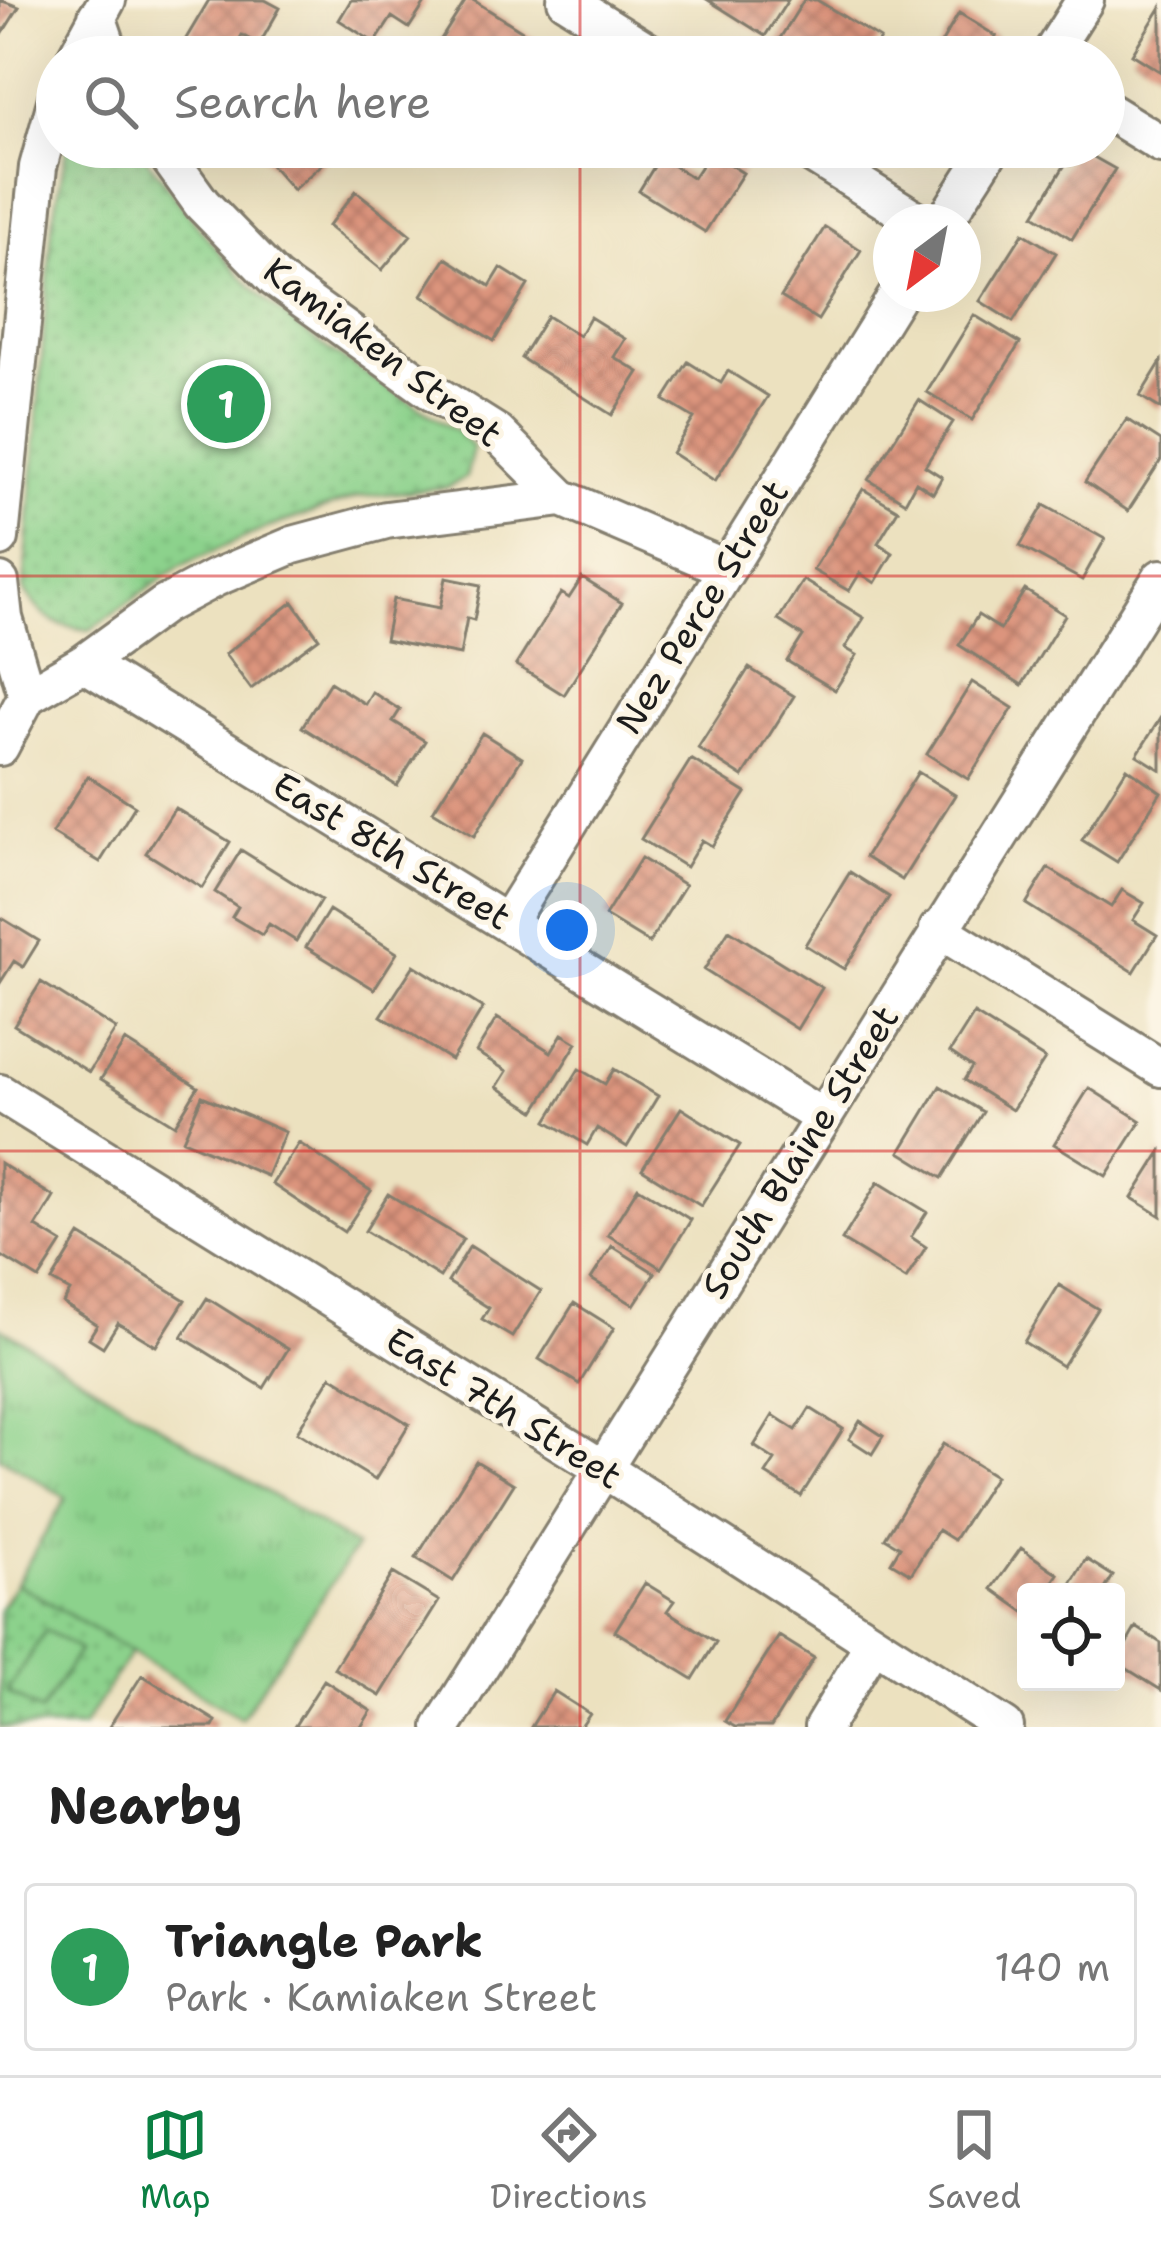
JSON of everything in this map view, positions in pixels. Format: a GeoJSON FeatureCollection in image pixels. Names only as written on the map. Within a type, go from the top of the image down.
{"type":"FeatureCollection","features":[{"type":"Feature","properties":{"kind":"street"},"geometry":{"type":"LineString","coordinates":[[566,0],[623,36]]}},
{"type":"Feature","properties":{"kind":"street"},"geometry":{"type":"LineString","coordinates":[[1062,36],[1084,0]]}},
{"type":"Feature","properties":{"kind":"street"},"geometry":{"type":"LineString","coordinates":[[87,36],[102,8]]}},
{"type":"Feature","properties":{"kind":"street"},"geometry":{"type":"LineString","coordinates":[[1125,122],[1161,145]]}},
{"type":"Feature","properties":{"kind":"street"},"geometry":{"type":"LineString","coordinates":[[0,538],[38,168]]}},
{"type":"Feature","properties":{"kind":"street","name":"Kamiaken Street"},"geometry":{"type":"LineString","coordinates":[[176,168],[202,204],[275,279],[497,433],[562,498],[725,568]]}},
{"type":"Feature","properties":{"kind":"street"},"geometry":{"type":"LineString","coordinates":[[834,168],[891,204]]}},
{"type":"Feature","properties":{"kind":"street"},"geometry":{"type":"LineString","coordinates":[[956,204],[979,168]]}},
{"type":"Feature","properties":{"kind":"street","name":"Nez Perce Street"},"geometry":{"type":"LineString","coordinates":[[508,922],[887,312]]}},
{"type":"Feature","properties":{"kind":"street","name":"Kamiaken Street"},"geometry":{"type":"LineString","coordinates":[[28,696],[164,605],[293,545],[386,520],[562,498]]}},
{"type":"Feature","properties":{"kind":"street","name":"South Blaine Street"},"geometry":{"type":"LineString","coordinates":[[442,1727],[1161,578]]}},
{"type":"Feature","properties":{"kind":"street"},"geometry":{"type":"LineString","coordinates":[[0,582],[4,617],[28,696],[0,746]]}},
{"type":"Feature","properties":{"kind":"street","name":"East 8th Street"},"geometry":{"type":"LineString","coordinates":[[84,662],[822,1117]]}},
{"type":"Feature","properties":{"kind":"street"},"geometry":{"type":"LineString","coordinates":[[938,929],[1161,1068]]}},
{"type":"Feature","properties":{"kind":"street","name":"East 7th Street"},"geometry":{"type":"LineString","coordinates":[[0,1093],[602,1468],[1005,1727]]}},
{"type":"Feature","properties":{"kind":"street"},"geometry":{"type":"LineString","coordinates":[[823,1727],[873,1644]]}},
{"type":"Feature","properties":{"kind":"green space"},"geometry":{"type":"Polygon","coordinates":[[[63,168],[154,168],[220,252],[273,306],[349,363],[456,430],[473,448],[466,477],[448,487],[358,497],[267,528],[180,566],[90,630],[44,615],[24,589],[52,227],[63,168]]]}},
{"type":"Feature","properties":{"kind":"green space"},"geometry":{"type":"Polygon","coordinates":[[[0,1327],[356,1547],[241,1718],[16,1583],[66,1498],[0,1457],[0,1327]]]}},
{"type":"Feature","properties":{"kind":"green space"},"geometry":{"type":"Polygon","coordinates":[[[16,1583],[131,1652],[83,1727],[0,1727],[0,1609],[16,1583]]]}},
{"type":"Feature","properties":{"kind":"green space"},"geometry":{"type":"Polygon","coordinates":[[[46,1630],[79,1650],[41,1712],[7,1692],[46,1630]]]}},
{"type":"Feature","properties":{"kind":"building"},"geometry":{"type":"Polygon","coordinates":[[[0,0],[19,7],[0,37],[0,0]]]}},
{"type":"Feature","properties":{"kind":"building"},"geometry":{"type":"Polygon","coordinates":[[[209,0],[265,0],[280,8],[264,36],[188,36],[209,0]]]}},
{"type":"Feature","properties":{"kind":"building"},"geometry":{"type":"Polygon","coordinates":[[[351,0],[427,0],[409,28],[392,17],[380,36],[364,36],[339,20],[351,0]]]}},
{"type":"Feature","properties":{"kind":"building"},"geometry":{"type":"Polygon","coordinates":[[[466,0],[473,0],[530,36],[443,36],[466,0]]]}},
{"type":"Feature","properties":{"kind":"building"},"geometry":{"type":"Polygon","coordinates":[[[708,0],[788,0],[765,36],[708,0]]]}},
{"type":"Feature","properties":{"kind":"building"},"geometry":{"type":"Polygon","coordinates":[[[804,0],[817,0],[875,36],[781,36],[804,0]]]}},
{"type":"Feature","properties":{"kind":"building"},"geometry":{"type":"Polygon","coordinates":[[[1161,7],[1161,72],[1132,54],[1161,7]]]}},
{"type":"Feature","properties":{"kind":"building"},"geometry":{"type":"Polygon","coordinates":[[[959,13],[996,36],[945,36],[959,13]]]}},
{"type":"Feature","properties":{"kind":"building"},"geometry":{"type":"Polygon","coordinates":[[[274,168],[318,168],[293,190],[274,168]]]}},
{"type":"Feature","properties":{"kind":"building"},"geometry":{"type":"Polygon","coordinates":[[[653,168],[677,168],[693,178],[700,168],[735,168],[743,173],[705,232],[639,191],[653,168]]]}},
{"type":"Feature","properties":{"kind":"building"},"geometry":{"type":"Polygon","coordinates":[[[1063,168],[1115,169],[1072,239],[1034,215],[1063,168]]]}},
{"type":"Feature","properties":{"kind":"building"},"geometry":{"type":"Polygon","coordinates":[[[356,191],[411,235],[382,270],[328,226],[356,191]]]}},
{"type":"Feature","properties":{"kind":"building"},"geometry":{"type":"Polygon","coordinates":[[[825,227],[861,250],[818,320],[781,297],[825,227]]]}},
{"type":"Feature","properties":{"kind":"building"},"geometry":{"type":"Polygon","coordinates":[[[1023,233],[1056,253],[1013,322],[981,299],[1023,233]]]}},
{"type":"Feature","properties":{"kind":"building"},"geometry":{"type":"Polygon","coordinates":[[[446,258],[490,286],[501,268],[528,285],[494,341],[422,295],[446,258]]]}},
{"type":"Feature","properties":{"kind":"building"},"geometry":{"type":"Polygon","coordinates":[[[974,315],[1020,343],[972,420],[927,392],[974,315]]]}},
{"type":"Feature","properties":{"kind":"building"},"geometry":{"type":"Polygon","coordinates":[[[547,316],[579,336],[590,317],[625,339],[614,357],[639,372],[612,415],[521,358],[547,316]]]}},
{"type":"Feature","properties":{"kind":"building"},"geometry":{"type":"Polygon","coordinates":[[[688,362],[721,383],[728,371],[768,396],[715,481],[672,453],[694,418],[664,400],[688,362]]]}},
{"type":"Feature","properties":{"kind":"building"},"geometry":{"type":"Polygon","coordinates":[[[1161,362],[1161,409],[1140,396],[1161,362]]]}},
{"type":"Feature","properties":{"kind":"building"},"geometry":{"type":"Polygon","coordinates":[[[919,400],[953,422],[925,466],[942,477],[933,493],[916,482],[905,502],[869,480],[919,400]]]}},
{"type":"Feature","properties":{"kind":"building"},"geometry":{"type":"Polygon","coordinates":[[[1127,419],[1161,441],[1161,460],[1128,511],[1085,482],[1127,419]]]}},
{"type":"Feature","properties":{"kind":"building"},"geometry":{"type":"Polygon","coordinates":[[[863,489],[898,510],[878,543],[893,553],[875,583],[860,573],[849,591],[813,570],[863,489]]]}},
{"type":"Feature","properties":{"kind":"building"},"geometry":{"type":"Polygon","coordinates":[[[1044,505],[1105,539],[1082,580],[1020,546],[1044,505]]]}},
{"type":"Feature","properties":{"kind":"building"},"geometry":{"type":"Polygon","coordinates":[[[446,578],[481,585],[474,620],[467,618],[460,655],[385,640],[393,599],[440,608],[446,578]]]}},
{"type":"Feature","properties":{"kind":"building"},"geometry":{"type":"Polygon","coordinates":[[[582,578],[622,603],[564,695],[516,665],[561,593],[569,598],[582,578]]]}},
{"type":"Feature","properties":{"kind":"building"},"geometry":{"type":"Polygon","coordinates":[[[803,580],[864,618],[845,648],[857,655],[835,690],[787,661],[803,636],[778,620],[803,580]]]}},
{"type":"Feature","properties":{"kind":"building"},"geometry":{"type":"Polygon","coordinates":[[[1025,590],[1065,615],[1022,685],[959,645],[978,615],[1000,629],[1025,590]]]}},
{"type":"Feature","properties":{"kind":"building"},"geometry":{"type":"Polygon","coordinates":[[[293,602],[319,638],[251,689],[225,654],[293,602]]]}},
{"type":"Feature","properties":{"kind":"building"},"geometry":{"type":"Polygon","coordinates":[[[749,668],[794,696],[743,777],[698,748],[749,668]]]}},
{"type":"Feature","properties":{"kind":"building"},"geometry":{"type":"Polygon","coordinates":[[[330,682],[365,704],[372,692],[400,710],[393,721],[425,741],[397,786],[302,727],[330,682]]]}},
{"type":"Feature","properties":{"kind":"building"},"geometry":{"type":"Polygon","coordinates":[[[972,682],[1013,708],[968,779],[927,754],[972,682]]]}},
{"type":"Feature","properties":{"kind":"building"},"geometry":{"type":"Polygon","coordinates":[[[1161,717],[1161,770],[1137,755],[1161,717]]]}},
{"type":"Feature","properties":{"kind":"building"},"geometry":{"type":"Polygon","coordinates":[[[482,733],[522,758],[474,836],[433,811],[482,733]]]}},
{"type":"Feature","properties":{"kind":"building"},"geometry":{"type":"Polygon","coordinates":[[[691,759],[746,793],[712,846],[702,840],[686,867],[641,839],[691,759]]]}},
{"type":"Feature","properties":{"kind":"building"},"geometry":{"type":"Polygon","coordinates":[[[1127,768],[1161,792],[1117,862],[1082,840],[1127,768]]]}},
{"type":"Feature","properties":{"kind":"building"},"geometry":{"type":"Polygon","coordinates":[[[918,772],[955,795],[902,880],[865,857],[918,772]]]}},
{"type":"Feature","properties":{"kind":"building"},"geometry":{"type":"Polygon","coordinates":[[[88,776],[135,806],[100,862],[52,833],[88,776]]]}},
{"type":"Feature","properties":{"kind":"building"},"geometry":{"type":"Polygon","coordinates":[[[175,808],[230,842],[202,888],[146,853],[175,808]]]}},
{"type":"Feature","properties":{"kind":"building"},"geometry":{"type":"Polygon","coordinates":[[[241,850],[321,900],[296,941],[269,924],[262,935],[232,917],[238,907],[215,892],[241,850]]]}},
{"type":"Feature","properties":{"kind":"building"},"geometry":{"type":"Polygon","coordinates":[[[641,858],[685,885],[649,943],[605,916],[641,858]]]}},
{"type":"Feature","properties":{"kind":"building"},"geometry":{"type":"Polygon","coordinates":[[[1048,868],[1111,907],[1122,890],[1144,903],[1133,920],[1157,935],[1134,972],[1026,904],[1048,868]]]}},
{"type":"Feature","properties":{"kind":"building"},"geometry":{"type":"Polygon","coordinates":[[[850,872],[889,897],[844,969],[805,945],[850,872]]]}},
{"type":"Feature","properties":{"kind":"building"},"geometry":{"type":"Polygon","coordinates":[[[329,910],[397,953],[374,989],[306,947],[329,910]]]}},
{"type":"Feature","properties":{"kind":"building"},"geometry":{"type":"Polygon","coordinates":[[[0,917],[39,941],[23,967],[14,961],[0,983],[0,917]]]}},
{"type":"Feature","properties":{"kind":"building"},"geometry":{"type":"Polygon","coordinates":[[[729,930],[822,988],[797,1029],[704,970],[729,930]]]}},
{"type":"Feature","properties":{"kind":"building"},"geometry":{"type":"Polygon","coordinates":[[[414,965],[483,1008],[451,1060],[381,1016],[414,965]]]}},
{"type":"Feature","properties":{"kind":"building"},"geometry":{"type":"Polygon","coordinates":[[[41,982],[116,1029],[89,1072],[14,1025],[41,982]]]}},
{"type":"Feature","properties":{"kind":"building"},"geometry":{"type":"Polygon","coordinates":[[[974,1014],[1045,1059],[1012,1110],[964,1080],[972,1067],[950,1052],[974,1014]]]}},
{"type":"Feature","properties":{"kind":"building"},"geometry":{"type":"Polygon","coordinates":[[[497,1018],[551,1052],[562,1034],[577,1043],[535,1111],[497,1087],[507,1071],[476,1052],[497,1018]]]}},
{"type":"Feature","properties":{"kind":"building"},"geometry":{"type":"Polygon","coordinates":[[[125,1041],[198,1087],[175,1125],[101,1079],[125,1041]]]}},
{"type":"Feature","properties":{"kind":"building"},"geometry":{"type":"Polygon","coordinates":[[[579,1069],[605,1084],[614,1069],[658,1096],[627,1147],[597,1128],[587,1145],[547,1121],[579,1069]]]}},
{"type":"Feature","properties":{"kind":"building"},"geometry":{"type":"Polygon","coordinates":[[[940,1086],[983,1112],[942,1178],[900,1152],[940,1086]]]}},
{"type":"Feature","properties":{"kind":"building"},"geometry":{"type":"Polygon","coordinates":[[[1089,1088],[1141,1121],[1106,1176],[1054,1144],[1089,1088]]]}},
{"type":"Feature","properties":{"kind":"building"},"geometry":{"type":"Polygon","coordinates":[[[202,1096],[285,1132],[267,1176],[183,1140],[202,1096]]]}},
{"type":"Feature","properties":{"kind":"building"},"geometry":{"type":"Polygon","coordinates":[[[681,1108],[740,1145],[701,1206],[642,1169],[681,1108]]]}},
{"type":"Feature","properties":{"kind":"building"},"geometry":{"type":"Polygon","coordinates":[[[299,1143],[371,1191],[344,1232],[272,1184],[299,1143]]]}},
{"type":"Feature","properties":{"kind":"building"},"geometry":{"type":"Polygon","coordinates":[[[1161,1152],[1161,1216],[1132,1198],[1161,1152]]]}},
{"type":"Feature","properties":{"kind":"building"},"geometry":{"type":"Polygon","coordinates":[[[0,1163],[54,1197],[36,1227],[62,1243],[39,1279],[0,1255],[0,1163]]]}},
{"type":"Feature","properties":{"kind":"building"},"geometry":{"type":"Polygon","coordinates":[[[878,1182],[927,1212],[911,1237],[926,1247],[906,1279],[842,1240],[878,1182]]]}},
{"type":"Feature","properties":{"kind":"building"},"geometry":{"type":"Polygon","coordinates":[[[638,1187],[691,1220],[661,1268],[608,1235],[638,1187]]]}},
{"type":"Feature","properties":{"kind":"building"},"geometry":{"type":"Polygon","coordinates":[[[388,1194],[463,1239],[440,1277],[365,1231],[388,1194]]]}},
{"type":"Feature","properties":{"kind":"building"},"geometry":{"type":"Polygon","coordinates":[[[80,1235],[185,1300],[156,1346],[118,1323],[103,1347],[89,1338],[97,1325],[63,1303],[70,1291],[52,1281],[80,1235]]]}},
{"type":"Feature","properties":{"kind":"building"},"geometry":{"type":"Polygon","coordinates":[[[470,1246],[541,1291],[512,1337],[482,1319],[489,1308],[448,1282],[470,1246]]]}},
{"type":"Feature","properties":{"kind":"building"},"geometry":{"type":"Polygon","coordinates":[[[612,1246],[655,1273],[634,1305],[591,1279],[612,1246]]]}},
{"type":"Feature","properties":{"kind":"building"},"geometry":{"type":"Polygon","coordinates":[[[1059,1285],[1098,1309],[1062,1366],[1024,1342],[1059,1285]]]}},
{"type":"Feature","properties":{"kind":"building"},"geometry":{"type":"Polygon","coordinates":[[[207,1298],[288,1349],[264,1388],[182,1337],[207,1298]]]}},
{"type":"Feature","properties":{"kind":"building"},"geometry":{"type":"Polygon","coordinates":[[[574,1303],[614,1328],[579,1384],[539,1359],[574,1303]]]}},
{"type":"Feature","properties":{"kind":"building"},"geometry":{"type":"Polygon","coordinates":[[[331,1376],[409,1424],[375,1480],[297,1432],[331,1376]]]}},
{"type":"Feature","properties":{"kind":"building"},"geometry":{"type":"Polygon","coordinates":[[[810,1408],[843,1429],[801,1496],[766,1474],[775,1460],[754,1446],[773,1415],[796,1430],[810,1408]]]}},
{"type":"Feature","properties":{"kind":"building"},"geometry":{"type":"Polygon","coordinates":[[[860,1421],[883,1436],[872,1454],[849,1439],[860,1421]]]}},
{"type":"Feature","properties":{"kind":"building"},"geometry":{"type":"Polygon","coordinates":[[[943,1444],[995,1476],[954,1540],[938,1530],[911,1574],[891,1562],[900,1547],[885,1538],[943,1444]]]}},
{"type":"Feature","properties":{"kind":"building"},"geometry":{"type":"Polygon","coordinates":[[[476,1461],[514,1484],[453,1581],[416,1558],[476,1461]]]}},
{"type":"Feature","properties":{"kind":"building"},"geometry":{"type":"Polygon","coordinates":[[[1021,1548],[1058,1574],[1052,1583],[1017,1583],[1017,1607],[992,1589],[1021,1548]]]}},
{"type":"Feature","properties":{"kind":"building"},"geometry":{"type":"Polygon","coordinates":[[[1086,1559],[1113,1576],[1109,1583],[1071,1583],[1086,1559]]]}},
{"type":"Feature","properties":{"kind":"building"},"geometry":{"type":"Polygon","coordinates":[[[393,1573],[439,1601],[380,1696],[334,1668],[393,1573]]]}},
{"type":"Feature","properties":{"kind":"building"},"geometry":{"type":"Polygon","coordinates":[[[645,1583],[674,1601],[667,1611],[716,1642],[693,1679],[615,1631],[645,1583]]]}},
{"type":"Feature","properties":{"kind":"building"},"geometry":{"type":"Polygon","coordinates":[[[1136,1627],[1161,1643],[1161,1690],[1125,1668],[1125,1646],[1136,1627]]]}},
{"type":"Feature","properties":{"kind":"building"},"geometry":{"type":"Polygon","coordinates":[[[779,1636],[814,1658],[771,1727],[735,1727],[725,1721],[779,1636]]]}},
{"type":"Feature","properties":{"kind":"building"},"geometry":{"type":"Polygon","coordinates":[[[142,1675],[216,1721],[213,1727],[109,1727],[142,1675]]]}},
{"type":"Feature","properties":{"kind":"building"},"geometry":{"type":"Polygon","coordinates":[[[324,1680],[371,1711],[361,1727],[294,1727],[324,1680]]]}},
{"type":"Feature","properties":{"kind":"building"},"geometry":{"type":"Polygon","coordinates":[[[554,1691],[590,1714],[581,1727],[531,1727],[554,1691]]]}},
{"type":"Feature","properties":{"kind":"place","name":"Triangle Park"},"geometry":{"type":"Point","coordinates":[226,404]}}]}
